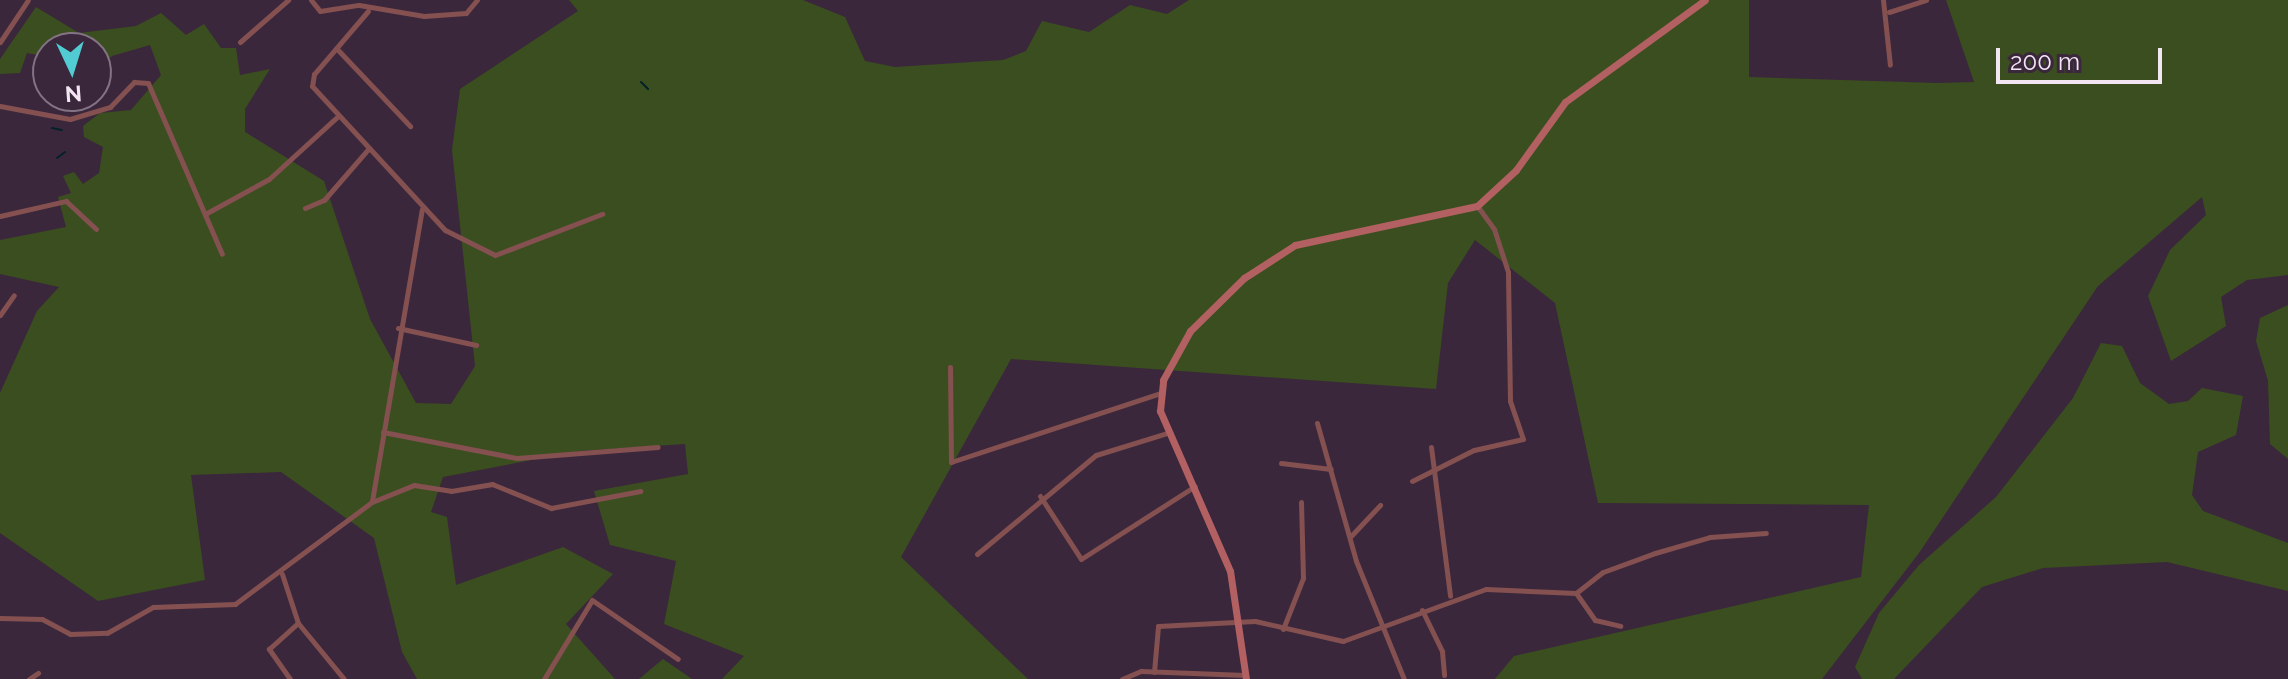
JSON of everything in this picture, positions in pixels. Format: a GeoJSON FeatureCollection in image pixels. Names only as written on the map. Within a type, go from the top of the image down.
{"type":"FeatureCollection","features":[{"type":"Feature","properties":{"kind":"street"},"geometry":{"type":"LineString","coordinates":[[1,37],[28,0]]}},
{"type":"Feature","properties":{"kind":"street"},"geometry":{"type":"LineString","coordinates":[[240,42],[288,0]]}},
{"type":"Feature","properties":{"kind":"street"},"geometry":{"type":"LineString","coordinates":[[311,0],[320,11],[359,5],[368,11],[452,16],[475,9],[477,0]]}},
{"type":"Feature","properties":{"kind":"street"},"geometry":{"type":"LineString","coordinates":[[1122,679],[1154,672],[1246,677],[1230,571],[1196,486],[1167,433],[1161,393],[1168,369],[1206,312],[1281,253],[1326,233],[1477,206],[1516,170],[1565,102],[1705,0]]}},
{"type":"Feature","properties":{"kind":"street"},"geometry":{"type":"LineString","coordinates":[[1883,0],[1889,12],[1890,65]]}},
{"type":"Feature","properties":{"kind":"street"},"geometry":{"type":"LineString","coordinates":[[1889,12],[1926,0]]}},
{"type":"Feature","properties":{"kind":"street"},"geometry":{"type":"LineString","coordinates":[[368,11],[312,82],[338,116],[445,230],[495,255],[602,214]]}},
{"type":"Feature","properties":{"kind":"street"},"geometry":{"type":"LineString","coordinates":[[338,50],[410,126]]}},
{"type":"Feature","properties":{"kind":"street"},"geometry":{"type":"LineString","coordinates":[[0,106],[70,119],[110,107],[134,82],[148,83],[222,254]]}},
{"type":"Feature","properties":{"kind":"street"},"geometry":{"type":"LineString","coordinates":[[205,214],[269,179],[338,116]]}},
{"type":"Feature","properties":{"kind":"street"},"geometry":{"type":"LineString","coordinates":[[305,208],[324,200],[369,148]]}},
{"type":"Feature","properties":{"kind":"street"},"geometry":{"type":"LineString","coordinates":[[0,216],[66,201],[96,229]]}},
{"type":"Feature","properties":{"kind":"street"},"geometry":{"type":"LineString","coordinates":[[1412,481],[1430,470],[1523,439],[1510,401],[1508,272],[1494,229],[1477,206]]}},
{"type":"Feature","properties":{"kind":"street"},"geometry":{"type":"LineString","coordinates":[[372,502],[398,328],[422,209]]}},
{"type":"Feature","properties":{"kind":"street"},"geometry":{"type":"LineString","coordinates":[[0,315],[14,295]]}},
{"type":"Feature","properties":{"kind":"street"},"geometry":{"type":"LineString","coordinates":[[398,328],[476,345]]}},
{"type":"Feature","properties":{"kind":"street"},"geometry":{"type":"LineString","coordinates":[[950,367],[951,462],[1161,393]]}},
{"type":"Feature","properties":{"kind":"street"},"geometry":{"type":"LineString","coordinates":[[1317,423],[1349,538],[1404,679]]}},
{"type":"Feature","properties":{"kind":"street"},"geometry":{"type":"LineString","coordinates":[[383,432],[517,458],[658,447]]}},
{"type":"Feature","properties":{"kind":"street"},"geometry":{"type":"LineString","coordinates":[[977,554],[1040,496],[1096,455],[1167,433]]}},
{"type":"Feature","properties":{"kind":"street"},"geometry":{"type":"LineString","coordinates":[[1431,447],[1430,470],[1450,596]]}},
{"type":"Feature","properties":{"kind":"street"},"geometry":{"type":"LineString","coordinates":[[1281,463],[1331,469]]}},
{"type":"Feature","properties":{"kind":"street"},"geometry":{"type":"LineString","coordinates":[[0,618],[42,619],[70,634],[107,633],[153,607],[235,604],[282,574],[372,502],[414,485],[451,491],[492,484],[551,508],[640,491]]}},
{"type":"Feature","properties":{"kind":"street"},"geometry":{"type":"LineString","coordinates":[[1040,496],[1081,559],[1196,486]]}},
{"type":"Feature","properties":{"kind":"street"},"geometry":{"type":"LineString","coordinates":[[1283,629],[1303,578],[1301,502]]}},
{"type":"Feature","properties":{"kind":"street"},"geometry":{"type":"LineString","coordinates":[[1349,538],[1380,505]]}},
{"type":"Feature","properties":{"kind":"street"},"geometry":{"type":"LineString","coordinates":[[1154,672],[1158,626],[1239,621],[1337,641],[1382,627],[1450,596],[1500,588],[1576,593],[1603,572],[1666,550],[1766,533]]}},
{"type":"Feature","properties":{"kind":"street"},"geometry":{"type":"LineString","coordinates":[[282,574],[298,623],[344,679]]}},
{"type":"Feature","properties":{"kind":"street"},"geometry":{"type":"LineString","coordinates":[[1576,593],[1595,620],[1620,626]]}},
{"type":"Feature","properties":{"kind":"street"},"geometry":{"type":"LineString","coordinates":[[544,679],[592,600],[678,659]]}},
{"type":"Feature","properties":{"kind":"street"},"geometry":{"type":"LineString","coordinates":[[1422,610],[1442,651],[1444,675]]}},
{"type":"Feature","properties":{"kind":"street"},"geometry":{"type":"LineString","coordinates":[[290,679],[269,649],[298,623]]}},
{"type":"Feature","properties":{"kind":"street"},"geometry":{"type":"LineString","coordinates":[[29,679],[38,673]]}},
{"type":"Feature","properties":{"kind":"green space"},"geometry":{"type":"Polygon","coordinates":[[[569,0],[803,0],[845,17],[865,61],[895,67],[1003,60],[1026,51],[1042,21],[1089,32],[1130,5],[1167,14],[1189,0],[1749,0],[1749,77],[1937,83],[1974,82],[1946,0],[2288,0],[2288,275],[2247,280],[2221,297],[2226,326],[2171,361],[2148,296],[2170,250],[2206,215],[2202,197],[2098,286],[1919,553],[1822,679],[1495,679],[1514,656],[1861,577],[1869,505],[1598,503],[1555,303],[1475,240],[1448,283],[1436,389],[1011,359],[901,557],[1028,679],[722,679],[744,656],[664,624],[676,561],[610,545],[594,491],[688,474],[685,444],[579,451],[443,477],[431,512],[447,517],[456,585],[563,547],[613,574],[566,624],[615,679],[417,679],[402,652],[374,538],[281,472],[191,475],[205,580],[98,601],[0,533],[0,393],[37,311],[59,287],[0,274],[0,240],[66,227],[58,197],[71,193],[63,176],[74,172],[83,184],[99,173],[103,147],[84,137],[83,126],[100,113],[131,110],[161,75],[150,45],[112,56],[112,32],[87,32],[136,26],[161,13],[186,35],[204,24],[221,48],[236,48],[240,75],[270,69],[245,109],[245,132],[324,181],[370,319],[416,403],[451,404],[475,366],[452,150],[460,89],[578,11],[569,0]]]}},
{"type":"Feature","properties":{"kind":"green space"},"geometry":{"type":"Polygon","coordinates":[[[36,7],[77,32],[32,32],[32,54],[27,53],[20,73],[0,74],[0,59],[36,7]]]}},
{"type":"Feature","properties":{"kind":"green space"},"geometry":{"type":"Polygon","coordinates":[[[2288,305],[2288,459],[2270,444],[2268,381],[2256,341],[2260,318],[2288,305]]]}},
{"type":"Feature","properties":{"kind":"green space"},"geometry":{"type":"Polygon","coordinates":[[[2101,343],[2122,346],[2140,383],[2169,404],[2188,401],[2202,388],[2243,396],[2236,435],[2198,452],[2192,495],[2203,511],[2288,543],[2288,591],[2167,562],[2043,568],[1982,587],[1894,679],[1862,679],[1855,667],[1879,613],[1919,565],[1996,497],[2073,398],[2101,343]]]}},
{"type":"Feature","properties":{"kind":"green space"},"geometry":{"type":"Polygon","coordinates":[[[663,659],[692,679],[639,679],[663,659]]]}},
{"type":"Feature","properties":{"kind":"waterway"},"geometry":{"type":"LineString","coordinates":[[641,82],[648,89]]}},
{"type":"Feature","properties":{"kind":"waterway"},"geometry":{"type":"LineString","coordinates":[[52,128],[62,130]]}},
{"type":"Feature","properties":{"kind":"waterway"},"geometry":{"type":"LineString","coordinates":[[57,158],[65,152]]}}]}
